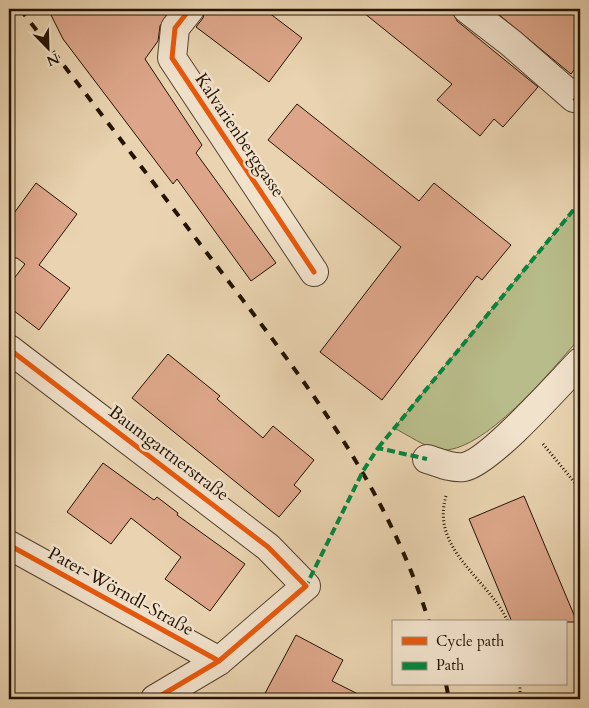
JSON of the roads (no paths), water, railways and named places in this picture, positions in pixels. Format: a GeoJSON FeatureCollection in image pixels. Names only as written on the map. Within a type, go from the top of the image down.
{"type":"FeatureCollection","features":[{"type":"Feature","properties":{"kind":"street","name":"Kalvarienberggasse"},"geometry":{"type":"LineString","coordinates":[[190,9],[175,28],[172,58],[314,272]]}},
{"type":"Feature","properties":{"kind":"street"},"geometry":{"type":"LineString","coordinates":[[466,9],[511,43],[574,98],[580,91]]}},
{"type":"Feature","properties":{"kind":"street","name":"Baumgartnerstraße"},"geometry":{"type":"LineString","coordinates":[[9,349],[268,547],[306,586],[219,661]]}},
{"type":"Feature","properties":{"kind":"street"},"geometry":{"type":"LineString","coordinates":[[427,459],[454,467],[476,462],[524,421],[580,362]]}},
{"type":"Feature","properties":{"kind":"street","name":"Pater-Wörndl-Straße"},"geometry":{"type":"LineString","coordinates":[[9,545],[219,661]]}},
{"type":"Feature","properties":{"kind":"street"},"geometry":{"type":"LineString","coordinates":[[155,699],[219,661]]}},
{"type":"Feature","properties":{"kind":"railway"},"geometry":{"type":"LineString","coordinates":[[20,9],[277,346],[338,432],[365,476],[389,523],[411,571],[428,620]]}},
{"type":"Feature","properties":{"kind":"railway"},"geometry":{"type":"LineString","coordinates":[[446,686],[449,699]]}}]}
